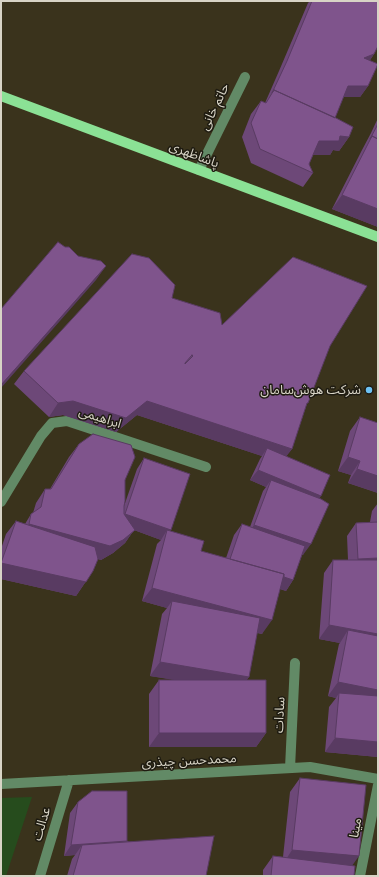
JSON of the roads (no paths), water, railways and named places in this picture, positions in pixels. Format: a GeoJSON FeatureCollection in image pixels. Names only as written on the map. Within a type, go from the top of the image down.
{"type":"FeatureCollection","features":[{"type":"Feature","properties":{"kind":"main road","name":"پاشاظهری"},"geometry":{"type":"LineString","coordinates":[[1,96],[378,237]]}},
{"type":"Feature","properties":{"kind":"street","name":"حاتم خانی"},"geometry":{"type":"LineString","coordinates":[[199,170],[244,77]]}},
{"type":"Feature","properties":{"kind":"street","name":"ابراهیمی"},"geometry":{"type":"LineString","coordinates":[[1,502],[41,436],[52,423],[67,421],[206,467]]}},
{"type":"Feature","properties":{"kind":"street","name":"سادات"},"geometry":{"type":"LineString","coordinates":[[290,768],[295,663]]}},
{"type":"Feature","properties":{"kind":"street","name":"محمدحسن چیذری"},"geometry":{"type":"LineString","coordinates":[[1,784],[310,767],[378,779]]}},
{"type":"Feature","properties":{"kind":"street","name":"عدالت"},"geometry":{"type":"LineString","coordinates":[[40,876],[69,780]]}},
{"type":"Feature","properties":{"kind":"street","name":"مینا"},"geometry":{"type":"LineString","coordinates":[[360,876],[378,785]]}},
{"type":"Feature","properties":{"kind":"place","name":"شرکت هوش‌سامان"},"geometry":{"type":"Point","coordinates":[369,390]}}]}
